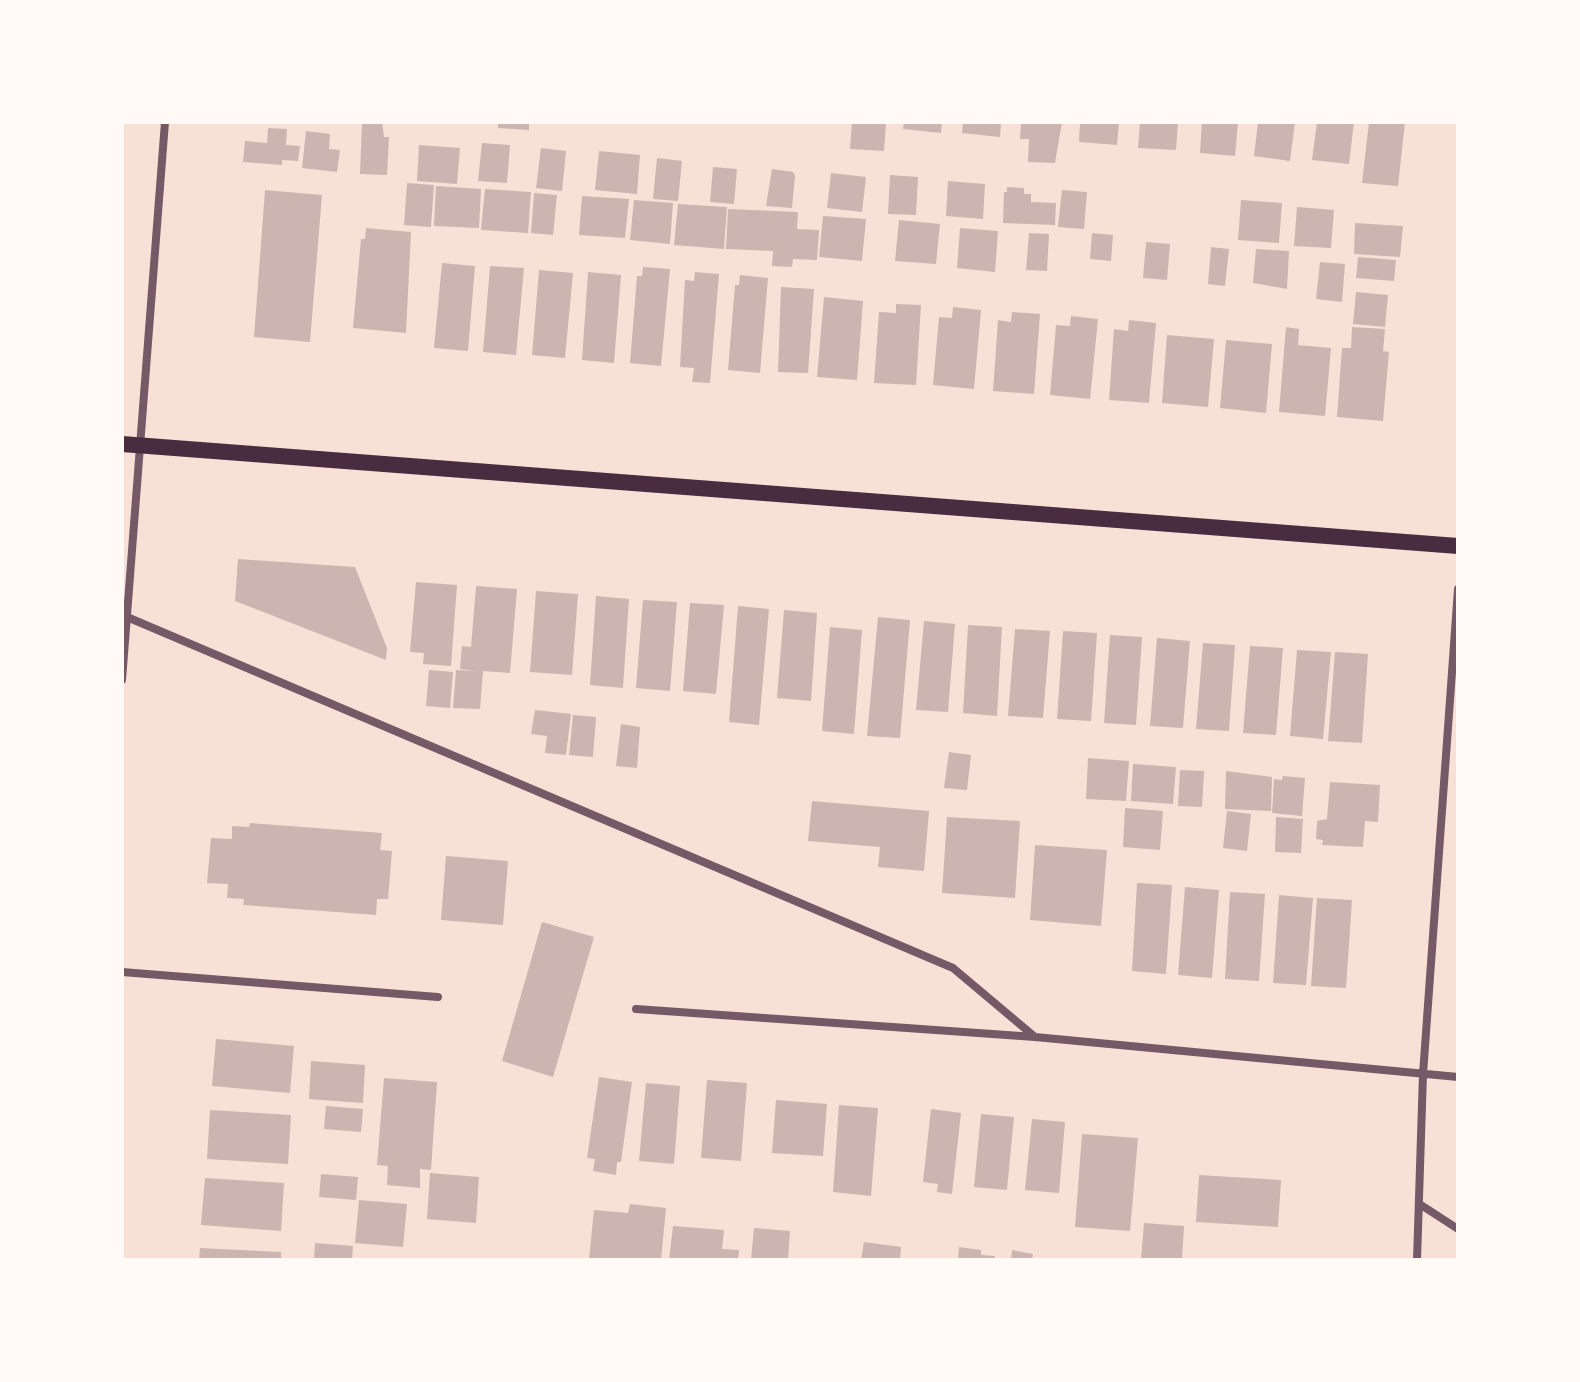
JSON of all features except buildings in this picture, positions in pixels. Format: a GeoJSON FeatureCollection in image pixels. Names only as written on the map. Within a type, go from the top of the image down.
{"type":"FeatureCollection","features":[{"type":"Feature","properties":{"kind":"main road"},"geometry":{"type":"LineString","coordinates":[[122,444],[1458,546]]}},
{"type":"Feature","properties":{"kind":"street"},"geometry":{"type":"LineString","coordinates":[[122,680],[165,122]]}},
{"type":"Feature","properties":{"kind":"street"},"geometry":{"type":"LineString","coordinates":[[1417,1260],[1423,1074],[1458,589]]}},
{"type":"Feature","properties":{"kind":"street"},"geometry":{"type":"LineString","coordinates":[[127,617],[953,968],[1035,1037]]}},
{"type":"Feature","properties":{"kind":"street"},"geometry":{"type":"LineString","coordinates":[[122,972],[438,997]]}},
{"type":"Feature","properties":{"kind":"street"},"geometry":{"type":"LineString","coordinates":[[636,1009],[1035,1037],[1458,1077]]}},
{"type":"Feature","properties":{"kind":"street"},"geometry":{"type":"LineString","coordinates":[[1421,1205],[1458,1229]]}}]}
